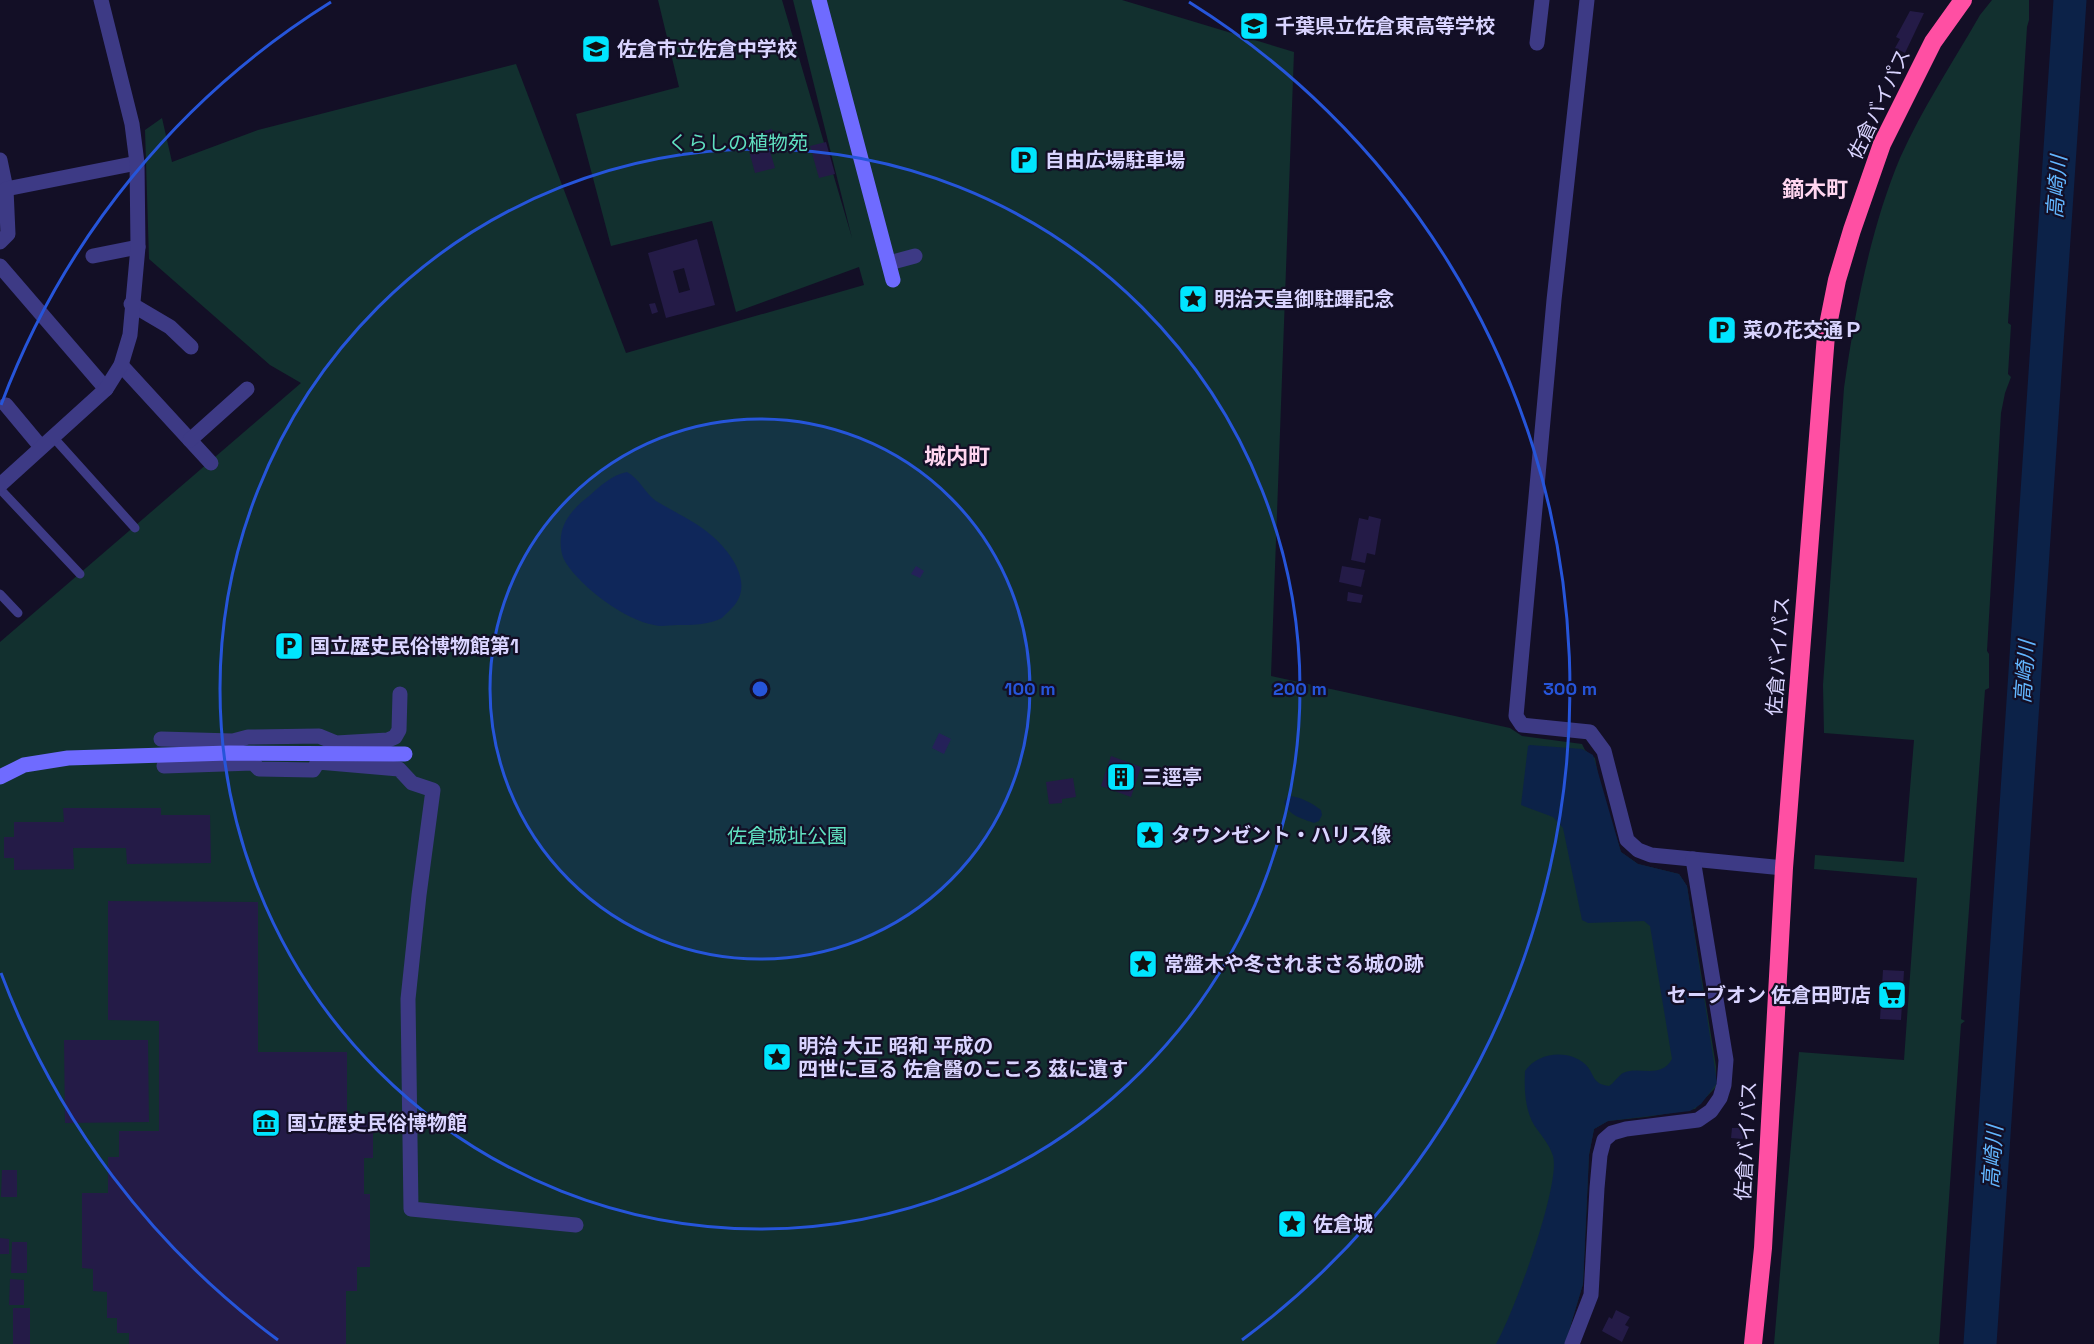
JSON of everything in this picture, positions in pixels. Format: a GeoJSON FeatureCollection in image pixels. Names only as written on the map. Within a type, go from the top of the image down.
{"type":"FeatureCollection","features":[{"type":"Feature","properties":{"kind":"highway","name":"佐倉バイパス"},"geometry":{"type":"LineString","coordinates":[[1753,1344],[1763,1248],[1784,868],[1826,334],[1846,250],[1882,144],[1933,42],[1963,0]]}},
{"type":"Feature","properties":{"kind":"street"},"geometry":{"type":"LineString","coordinates":[[0,487],[106,389],[121,364],[130,334],[138,247],[137,163],[132,124],[100,0]]}},
{"type":"Feature","properties":{"kind":"street"},"geometry":{"type":"LineString","coordinates":[[819,0],[893,280]]}},
{"type":"Feature","properties":{"kind":"street"},"geometry":{"type":"LineString","coordinates":[[1537,43],[1542,0]]}},
{"type":"Feature","properties":{"kind":"street"},"geometry":{"type":"LineString","coordinates":[[1587,0],[1553,312],[1516,716],[1522,725],[1590,732],[1598,740],[1604,751],[1627,840],[1638,850],[1651,855],[1784,868]]}},
{"type":"Feature","properties":{"kind":"street"},"geometry":{"type":"LineString","coordinates":[[0,160],[6,189],[8,234],[0,242]]}},
{"type":"Feature","properties":{"kind":"street"},"geometry":{"type":"LineString","coordinates":[[6,189],[137,163]]}},
{"type":"Feature","properties":{"kind":"street"},"geometry":{"type":"LineString","coordinates":[[93,256],[138,247]]}},
{"type":"Feature","properties":{"kind":"street"},"geometry":{"type":"LineString","coordinates":[[889,263],[915,256]]}},
{"type":"Feature","properties":{"kind":"street"},"geometry":{"type":"LineString","coordinates":[[0,266],[106,389]]}},
{"type":"Feature","properties":{"kind":"street"},"geometry":{"type":"LineString","coordinates":[[131,304],[170,327],[192,347]]}},
{"type":"Feature","properties":{"kind":"street"},"geometry":{"type":"LineString","coordinates":[[121,364],[211,464]]}},
{"type":"Feature","properties":{"kind":"street"},"geometry":{"type":"LineString","coordinates":[[190,440],[248,389]]}},
{"type":"Feature","properties":{"kind":"street"},"geometry":{"type":"LineString","coordinates":[[6,405],[47,442]]}},
{"type":"Feature","properties":{"kind":"street"},"geometry":{"type":"LineString","coordinates":[[161,739],[233,741],[248,737],[319,736],[336,743],[388,740],[395,737],[399,730],[400,694]]}},
{"type":"Feature","properties":{"kind":"street"},"geometry":{"type":"LineString","coordinates":[[0,777],[24,765],[68,758],[229,753],[405,754]]}},
{"type":"Feature","properties":{"kind":"street"},"geometry":{"type":"LineString","coordinates":[[164,766],[254,763],[259,769],[313,770],[318,762],[399,769],[412,783],[433,790],[408,999],[411,1209],[576,1225]]}},
{"type":"Feature","properties":{"kind":"street"},"geometry":{"type":"LineString","coordinates":[[1572,1344],[1590,1295],[1597,1188],[1604,1140],[1612,1133],[1626,1129],[1698,1120],[1711,1111],[1720,1098],[1724,1085],[1726,1059],[1693,860]]}},
{"type":"Feature","properties":{"kind":"lane"},"geometry":{"type":"LineString","coordinates":[[47,442],[135,528]]}},
{"type":"Feature","properties":{"kind":"lane"},"geometry":{"type":"LineString","coordinates":[[0,487],[80,574]]}},
{"type":"Feature","properties":{"kind":"lane"},"geometry":{"type":"LineString","coordinates":[[0,594],[18,613]]}},
{"type":"Feature","properties":{"kind":"green space","name":"佐倉城址公園"},"geometry":{"type":"Polygon","coordinates":[[[658,0],[782,0],[852,238],[793,0],[1122,0],[1294,52],[1271,676],[1510,728],[1522,736],[1582,744],[1585,750],[1595,758],[1600,785],[1621,852],[1638,864],[1679,874],[1687,886],[1716,1066],[1716,1087],[1695,1109],[1608,1121],[1594,1129],[1589,1155],[1583,1284],[1565,1344],[0,1344],[0,642],[301,383],[270,365],[149,259],[145,130],[162,118],[172,162],[258,130],[516,64],[626,353],[864,285],[859,267],[736,312],[712,221],[611,246],[576,114],[679,87],[658,0]]]}},
{"type":"Feature","properties":{"kind":"green space"},"geometry":{"type":"Polygon","coordinates":[[[1992,0],[2029,0],[2029,20],[2008,323],[2011,325],[2008,374],[2011,377],[2001,413],[1987,651],[1989,654],[1989,688],[1985,690],[1961,1019],[1965,1021],[1961,1024],[1939,1344],[1774,1344],[1799,1052],[1904,1060],[1917,878],[1814,869],[1815,855],[1904,862],[1914,740],[1824,733],[1823,685],[1848,359],[1865,271],[1889,185],[1900,158],[1938,86],[1980,15],[1992,0]]]}},
{"type":"Feature","properties":{"kind":"water"},"geometry":{"type":"Polygon","coordinates":[[[627,472],[656,501],[705,530],[719,542],[732,559],[741,579],[741,589],[739,599],[722,618],[694,625],[660,626],[643,622],[605,602],[582,583],[566,563],[562,554],[561,539],[562,530],[571,513],[602,485],[627,472]]]}},
{"type":"Feature","properties":{"kind":"water"},"geometry":{"type":"Polygon","coordinates":[[[1528,746],[1582,749],[1593,755],[1621,852],[1638,864],[1679,874],[1687,886],[1717,1083],[1701,1104],[1690,1111],[1608,1121],[1594,1129],[1589,1155],[1583,1284],[1565,1344],[1496,1344],[1534,1250],[1554,1171],[1552,1152],[1534,1125],[1527,1106],[1525,1071],[1545,1056],[1570,1056],[1585,1064],[1596,1081],[1609,1086],[1623,1073],[1662,1069],[1672,1059],[1650,926],[1644,921],[1588,923],[1582,920],[1563,828],[1553,817],[1521,805],[1528,746]]]}},
{"type":"Feature","properties":{"kind":"water"},"geometry":{"type":"Polygon","coordinates":[[[1288,796],[1305,800],[1321,810],[1322,815],[1319,821],[1314,823],[1292,813],[1284,802],[1288,796]]]}},
{"type":"Feature","properties":{"kind":"building"},"geometry":{"type":"Polygon","coordinates":[[[1910,11],[1924,13],[1905,53],[1895,48],[1900,39],[1896,37],[1910,11]]]}},
{"type":"Feature","properties":{"kind":"building"},"geometry":{"type":"Polygon","coordinates":[[[772,129],[777,146],[769,148],[775,168],[755,173],[745,136],[772,129]]]}},
{"type":"Feature","properties":{"kind":"building"},"geometry":{"type":"Polygon","coordinates":[[[826,142],[835,174],[819,178],[810,146],[826,142]]]}},
{"type":"Feature","properties":{"kind":"building"},"geometry":{"type":"Polygon","coordinates":[[[697,239],[715,305],[666,318],[648,253],[697,239]],[[684,268],[673,271],[679,293],[690,290],[684,268]]]}},
{"type":"Feature","properties":{"kind":"building"},"geometry":{"type":"Polygon","coordinates":[[[655,303],[658,312],[652,314],[649,304],[655,303]]]}},
{"type":"Feature","properties":{"kind":"building"},"geometry":{"type":"Polygon","coordinates":[[[1369,516],[1381,519],[1375,555],[1367,553],[1365,563],[1351,560],[1359,518],[1368,520],[1369,516]]]}},
{"type":"Feature","properties":{"kind":"building"},"geometry":{"type":"Polygon","coordinates":[[[916,566],[924,571],[920,578],[911,574],[916,566]]]}},
{"type":"Feature","properties":{"kind":"building"},"geometry":{"type":"Polygon","coordinates":[[[1342,566],[1365,570],[1361,587],[1339,582],[1342,566]]]}},
{"type":"Feature","properties":{"kind":"building"},"geometry":{"type":"Polygon","coordinates":[[[1348,592],[1363,595],[1361,603],[1347,601],[1348,592]]]}},
{"type":"Feature","properties":{"kind":"building"},"geometry":{"type":"Polygon","coordinates":[[[939,733],[951,739],[944,754],[932,748],[939,733]]]}},
{"type":"Feature","properties":{"kind":"building","name":"三逕亭"},"geometry":{"type":"Polygon","coordinates":[[[1111,756],[1141,767],[1131,797],[1101,786],[1111,756]]]}},
{"type":"Feature","properties":{"kind":"building"},"geometry":{"type":"Polygon","coordinates":[[[1073,778],[1076,797],[1062,799],[1062,803],[1049,804],[1046,782],[1073,778]]]}},
{"type":"Feature","properties":{"kind":"building"},"geometry":{"type":"Polygon","coordinates":[[[63,808],[161,808],[161,815],[210,815],[211,863],[127,864],[126,848],[73,848],[74,869],[14,870],[14,858],[4,858],[4,837],[14,837],[14,822],[64,822],[63,808]]]}},
{"type":"Feature","properties":{"kind":"building","name":"国立歴史民俗博物館"},"geometry":{"type":"Polygon","coordinates":[[[108,901],[258,902],[258,1052],[347,1052],[347,1115],[373,1115],[373,1158],[364,1158],[364,1194],[370,1194],[370,1267],[357,1267],[357,1291],[346,1291],[346,1344],[129,1344],[129,1333],[117,1333],[117,1318],[107,1318],[107,1292],[93,1291],[93,1269],[82,1268],[82,1193],[108,1193],[108,1157],[119,1157],[119,1131],[159,1131],[159,1021],[108,1020],[108,901]]]}},
{"type":"Feature","properties":{"kind":"building","name":"セーブオン 佐倉田町店"},"geometry":{"type":"Polygon","coordinates":[[[1883,970],[1904,971],[1901,1020],[1880,1019],[1883,970]]]}},
{"type":"Feature","properties":{"kind":"building"},"geometry":{"type":"Polygon","coordinates":[[[64,1040],[148,1040],[149,1122],[65,1123],[64,1040]]]}},
{"type":"Feature","properties":{"kind":"building"},"geometry":{"type":"Polygon","coordinates":[[[1732,1128],[1743,1128],[1743,1139],[1731,1138],[1732,1128]]]}},
{"type":"Feature","properties":{"kind":"building"},"geometry":{"type":"Polygon","coordinates":[[[2,1170],[17,1170],[17,1197],[1,1197],[2,1170]]]}},
{"type":"Feature","properties":{"kind":"building"},"geometry":{"type":"Polygon","coordinates":[[[0,1238],[9,1239],[9,1254],[0,1254],[0,1238]]]}},
{"type":"Feature","properties":{"kind":"building"},"geometry":{"type":"Polygon","coordinates":[[[12,1242],[27,1242],[27,1273],[11,1273],[12,1242]]]}},
{"type":"Feature","properties":{"kind":"building"},"geometry":{"type":"Polygon","coordinates":[[[10,1279],[24,1280],[24,1305],[9,1305],[10,1279]]]}},
{"type":"Feature","properties":{"kind":"building"},"geometry":{"type":"Polygon","coordinates":[[[13,1308],[30,1308],[30,1344],[13,1344],[13,1308]]]}},
{"type":"Feature","properties":{"kind":"building"},"geometry":{"type":"Polygon","coordinates":[[[1616,1310],[1630,1317],[1625,1325],[1629,1327],[1622,1342],[1602,1331],[1609,1317],[1612,1319],[1616,1310]]]}},
{"type":"Feature","properties":{"kind":"waterway","name":"高崎川"},"geometry":{"type":"LineString","coordinates":[[1980,1344],[2070,0]]}},
{"type":"Feature","properties":{"kind":"place","name":"千葉県立佐倉東高等学校"},"geometry":{"type":"Point","coordinates":[1254,26]}},
{"type":"Feature","properties":{"kind":"place","name":"佐倉市立佐倉中学校"},"geometry":{"type":"Point","coordinates":[596,49]}},
{"type":"Feature","properties":{"kind":"place","name":"自由広場駐車場"},"geometry":{"type":"Point","coordinates":[1024,160]}},
{"type":"Feature","properties":{"kind":"place","name":"明治天皇御駐蹕記念"},"geometry":{"type":"Point","coordinates":[1193,299]}},
{"type":"Feature","properties":{"kind":"place","name":"菜の花交通Ｐ"},"geometry":{"type":"Point","coordinates":[1722,330]}},
{"type":"Feature","properties":{"kind":"place","name":"国立歴史民俗博物館第1"},"geometry":{"type":"Point","coordinates":[289,646]}},
{"type":"Feature","properties":{"kind":"place","name":"三逕亭"},"geometry":{"type":"Point","coordinates":[1121,777]}},
{"type":"Feature","properties":{"kind":"place","name":"タウンゼント・ハリス像"},"geometry":{"type":"Point","coordinates":[1150,835]}},
{"type":"Feature","properties":{"kind":"place","name":"常盤木や冬されまさる城の跡"},"geometry":{"type":"Point","coordinates":[1143,964]}},
{"type":"Feature","properties":{"kind":"place","name":"セーブオン 佐倉田町店"},"geometry":{"type":"Point","coordinates":[1892,995]}},
{"type":"Feature","properties":{"kind":"place","name":"明治 大正 昭和 平成の 四世に亘る 佐倉醫のこころ 茲に遺す"},"geometry":{"type":"Point","coordinates":[777,1057]}},
{"type":"Feature","properties":{"kind":"place","name":"国立歴史民俗博物館"},"geometry":{"type":"Point","coordinates":[266,1123]}},
{"type":"Feature","properties":{"kind":"place","name":"佐倉城"},"geometry":{"type":"Point","coordinates":[1292,1224]}},
{"type":"Feature","properties":{"kind":"district","name":"鏑木町"},"geometry":{"type":"Point","coordinates":[1815,189]}},
{"type":"Feature","properties":{"kind":"district","name":"城内町"},"geometry":{"type":"Point","coordinates":[957,456]}},
{"type":"Feature","properties":{"kind":"park label","name":"くらしの植物苑"},"geometry":{"type":"Point","coordinates":[738,143]}}]}
